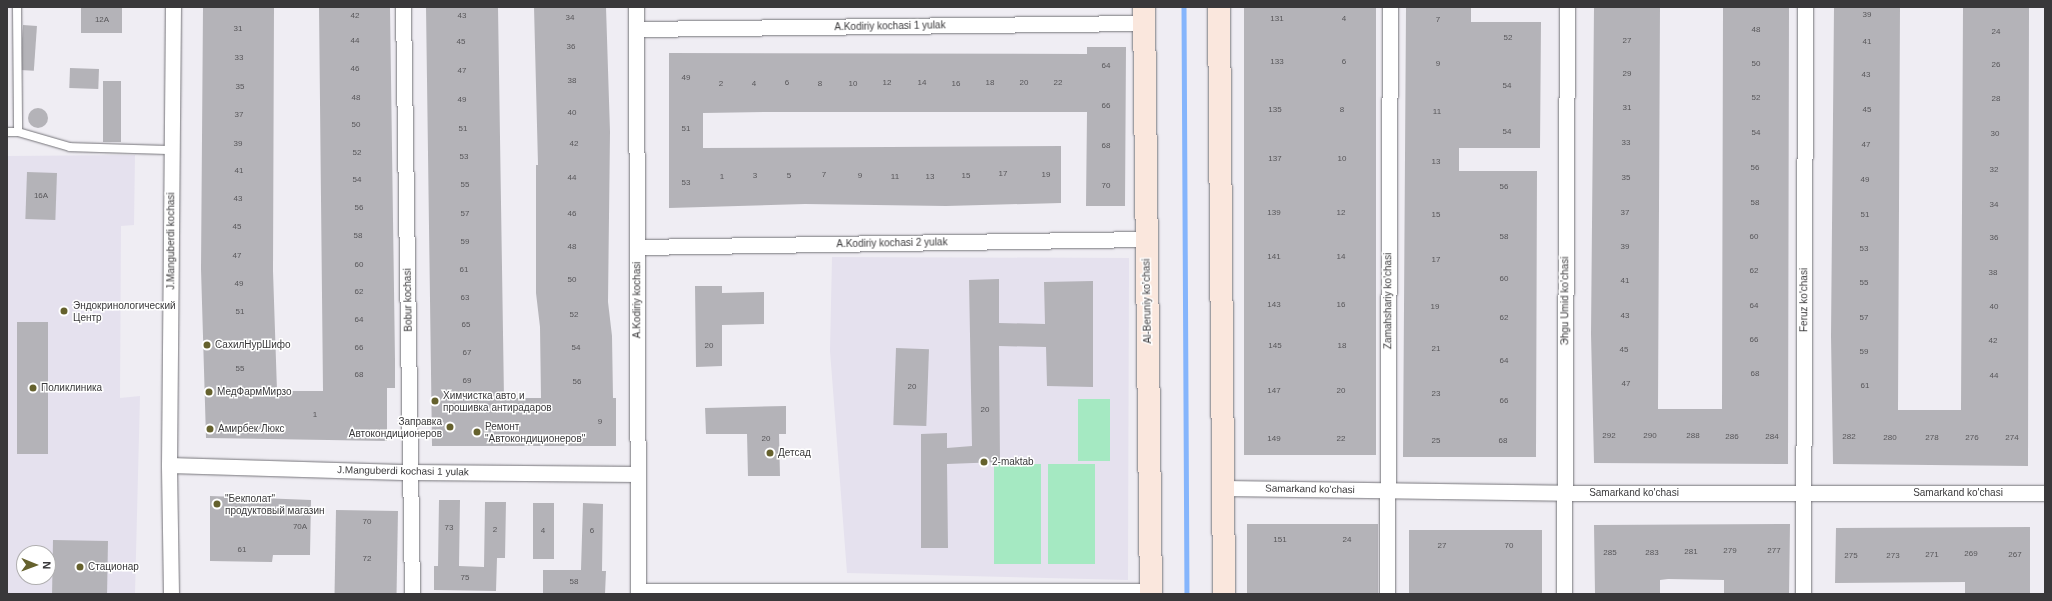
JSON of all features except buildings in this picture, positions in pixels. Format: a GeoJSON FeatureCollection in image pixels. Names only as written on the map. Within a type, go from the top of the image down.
{"type":"FeatureCollection","features":[{"type":"Feature","properties":{"kind":"main road"},"geometry":{"type":"LineString","coordinates":[[1219,7],[1224,594]]}},
{"type":"Feature","properties":{"kind":"main road","name":"Al-Beruniy ko’chasi"},"geometry":{"type":"LineString","coordinates":[[1144,15],[1151,593]]}},
{"type":"Feature","properties":{"kind":"street","name":"J.Manguberdi kochasi"},"geometry":{"type":"LineString","coordinates":[[171,594],[169,465],[173,7]]}},
{"type":"Feature","properties":{"kind":"street","name":"Bobur kochasi"},"geometry":{"type":"LineString","coordinates":[[403,7],[412,594]]}},
{"type":"Feature","properties":{"kind":"street","name":"A.Kodiriy kochasi"},"geometry":{"type":"LineString","coordinates":[[636,7],[638,593]]}},
{"type":"Feature","properties":{"kind":"street","name":"Zamahshariy ko'chasi"},"geometry":{"type":"LineString","coordinates":[[1387,594],[1390,7]]}},
{"type":"Feature","properties":{"kind":"street","name":"Эhgu Umid ko’chasi"},"geometry":{"type":"LineString","coordinates":[[1564,594],[1567,7]]}},
{"type":"Feature","properties":{"kind":"street","name":"Feruz ko'chasi"},"geometry":{"type":"LineString","coordinates":[[1804,594],[1805,7]]}},
{"type":"Feature","properties":{"kind":"street","name":"A.Kodiriy kochasi 1 yulak"},"geometry":{"type":"LineString","coordinates":[[636,29],[1144,15]]}},
{"type":"Feature","properties":{"kind":"street","name":"A.Kodiriy kochasi 2 yulak"},"geometry":{"type":"LineString","coordinates":[[637,247],[1146,239]]}},
{"type":"Feature","properties":{"kind":"street","name":"J.Manguberdi kochasi 1 yulak"},"geometry":{"type":"LineString","coordinates":[[169,465],[411,472],[638,474]]}},
{"type":"Feature","properties":{"kind":"street","name":"Samarkand ko'chasi"},"geometry":{"type":"LineString","coordinates":[[1223,488],[1565,493],[2045,492]]}},
{"type":"Feature","properties":{"kind":"street"},"geometry":{"type":"LineString","coordinates":[[638,593],[1151,593]]}},
{"type":"Feature","properties":{"kind":"lane"},"geometry":{"type":"LineString","coordinates":[[17,7],[18,132]]}},
{"type":"Feature","properties":{"kind":"lane"},"geometry":{"type":"LineString","coordinates":[[7,132],[18,132],[70,147],[172,150]]}},
{"type":"Feature","properties":{"kind":"shaded area","name":"Эндокринологический Центр"},"geometry":{"type":"Polygon","coordinates":[[[135,155],[134,225],[121,226],[120,398],[140,396],[135,594],[7,594],[7,156],[135,155]]]}},
{"type":"Feature","properties":{"kind":"shaded area","name":"2-maktab"},"geometry":{"type":"Polygon","coordinates":[[[832,257],[1129,258],[1128,580],[847,573],[830,351],[832,257]]]}},
{"type":"Feature","properties":{"kind":"green space"},"geometry":{"type":"Polygon","coordinates":[[[1078,399],[1110,399],[1110,461],[1078,461],[1078,399]]]}},
{"type":"Feature","properties":{"kind":"green space"},"geometry":{"type":"Polygon","coordinates":[[[994,464],[1041,464],[1041,564],[994,564],[994,464]]]}},
{"type":"Feature","properties":{"kind":"green space"},"geometry":{"type":"Polygon","coordinates":[[[1048,464],[1095,464],[1095,564],[1048,564],[1048,464]]]}},
{"type":"Feature","properties":{"kind":"waterway"},"geometry":{"type":"LineString","coordinates":[[1184,7],[1187,594]]}},
{"type":"Feature","properties":{"kind":"place","name":"Эндокринологический Центр"},"geometry":{"type":"Point","coordinates":[64,311]}},
{"type":"Feature","properties":{"kind":"place","name":"СахилНурШифо"},"geometry":{"type":"Point","coordinates":[207,345]}},
{"type":"Feature","properties":{"kind":"place","name":"Поликлиника"},"geometry":{"type":"Point","coordinates":[33,388]}},
{"type":"Feature","properties":{"kind":"place","name":"МедФармМирзо"},"geometry":{"type":"Point","coordinates":[209,392]}},
{"type":"Feature","properties":{"kind":"place","name":"Химчистка авто и прошивка антирадаров"},"geometry":{"type":"Point","coordinates":[435,401]}},
{"type":"Feature","properties":{"kind":"place","name":"Заправка Автокондиционеров"},"geometry":{"type":"Point","coordinates":[450,427]}},
{"type":"Feature","properties":{"kind":"place","name":"Амирбек Люкс"},"geometry":{"type":"Point","coordinates":[210,429]}},
{"type":"Feature","properties":{"kind":"place","name":"Ремонт \"Автокондиционеров\""},"geometry":{"type":"Point","coordinates":[477,432]}},
{"type":"Feature","properties":{"kind":"place","name":"Детсад"},"geometry":{"type":"Point","coordinates":[770,453]}},
{"type":"Feature","properties":{"kind":"place","name":"2-maktab"},"geometry":{"type":"Point","coordinates":[984,462]}},
{"type":"Feature","properties":{"kind":"place","name":"\"Бекполат\" продуктовый магазин"},"geometry":{"type":"Point","coordinates":[217,504]}},
{"type":"Feature","properties":{"kind":"place","name":"Стационар"},"geometry":{"type":"Point","coordinates":[80,567]}}]}
